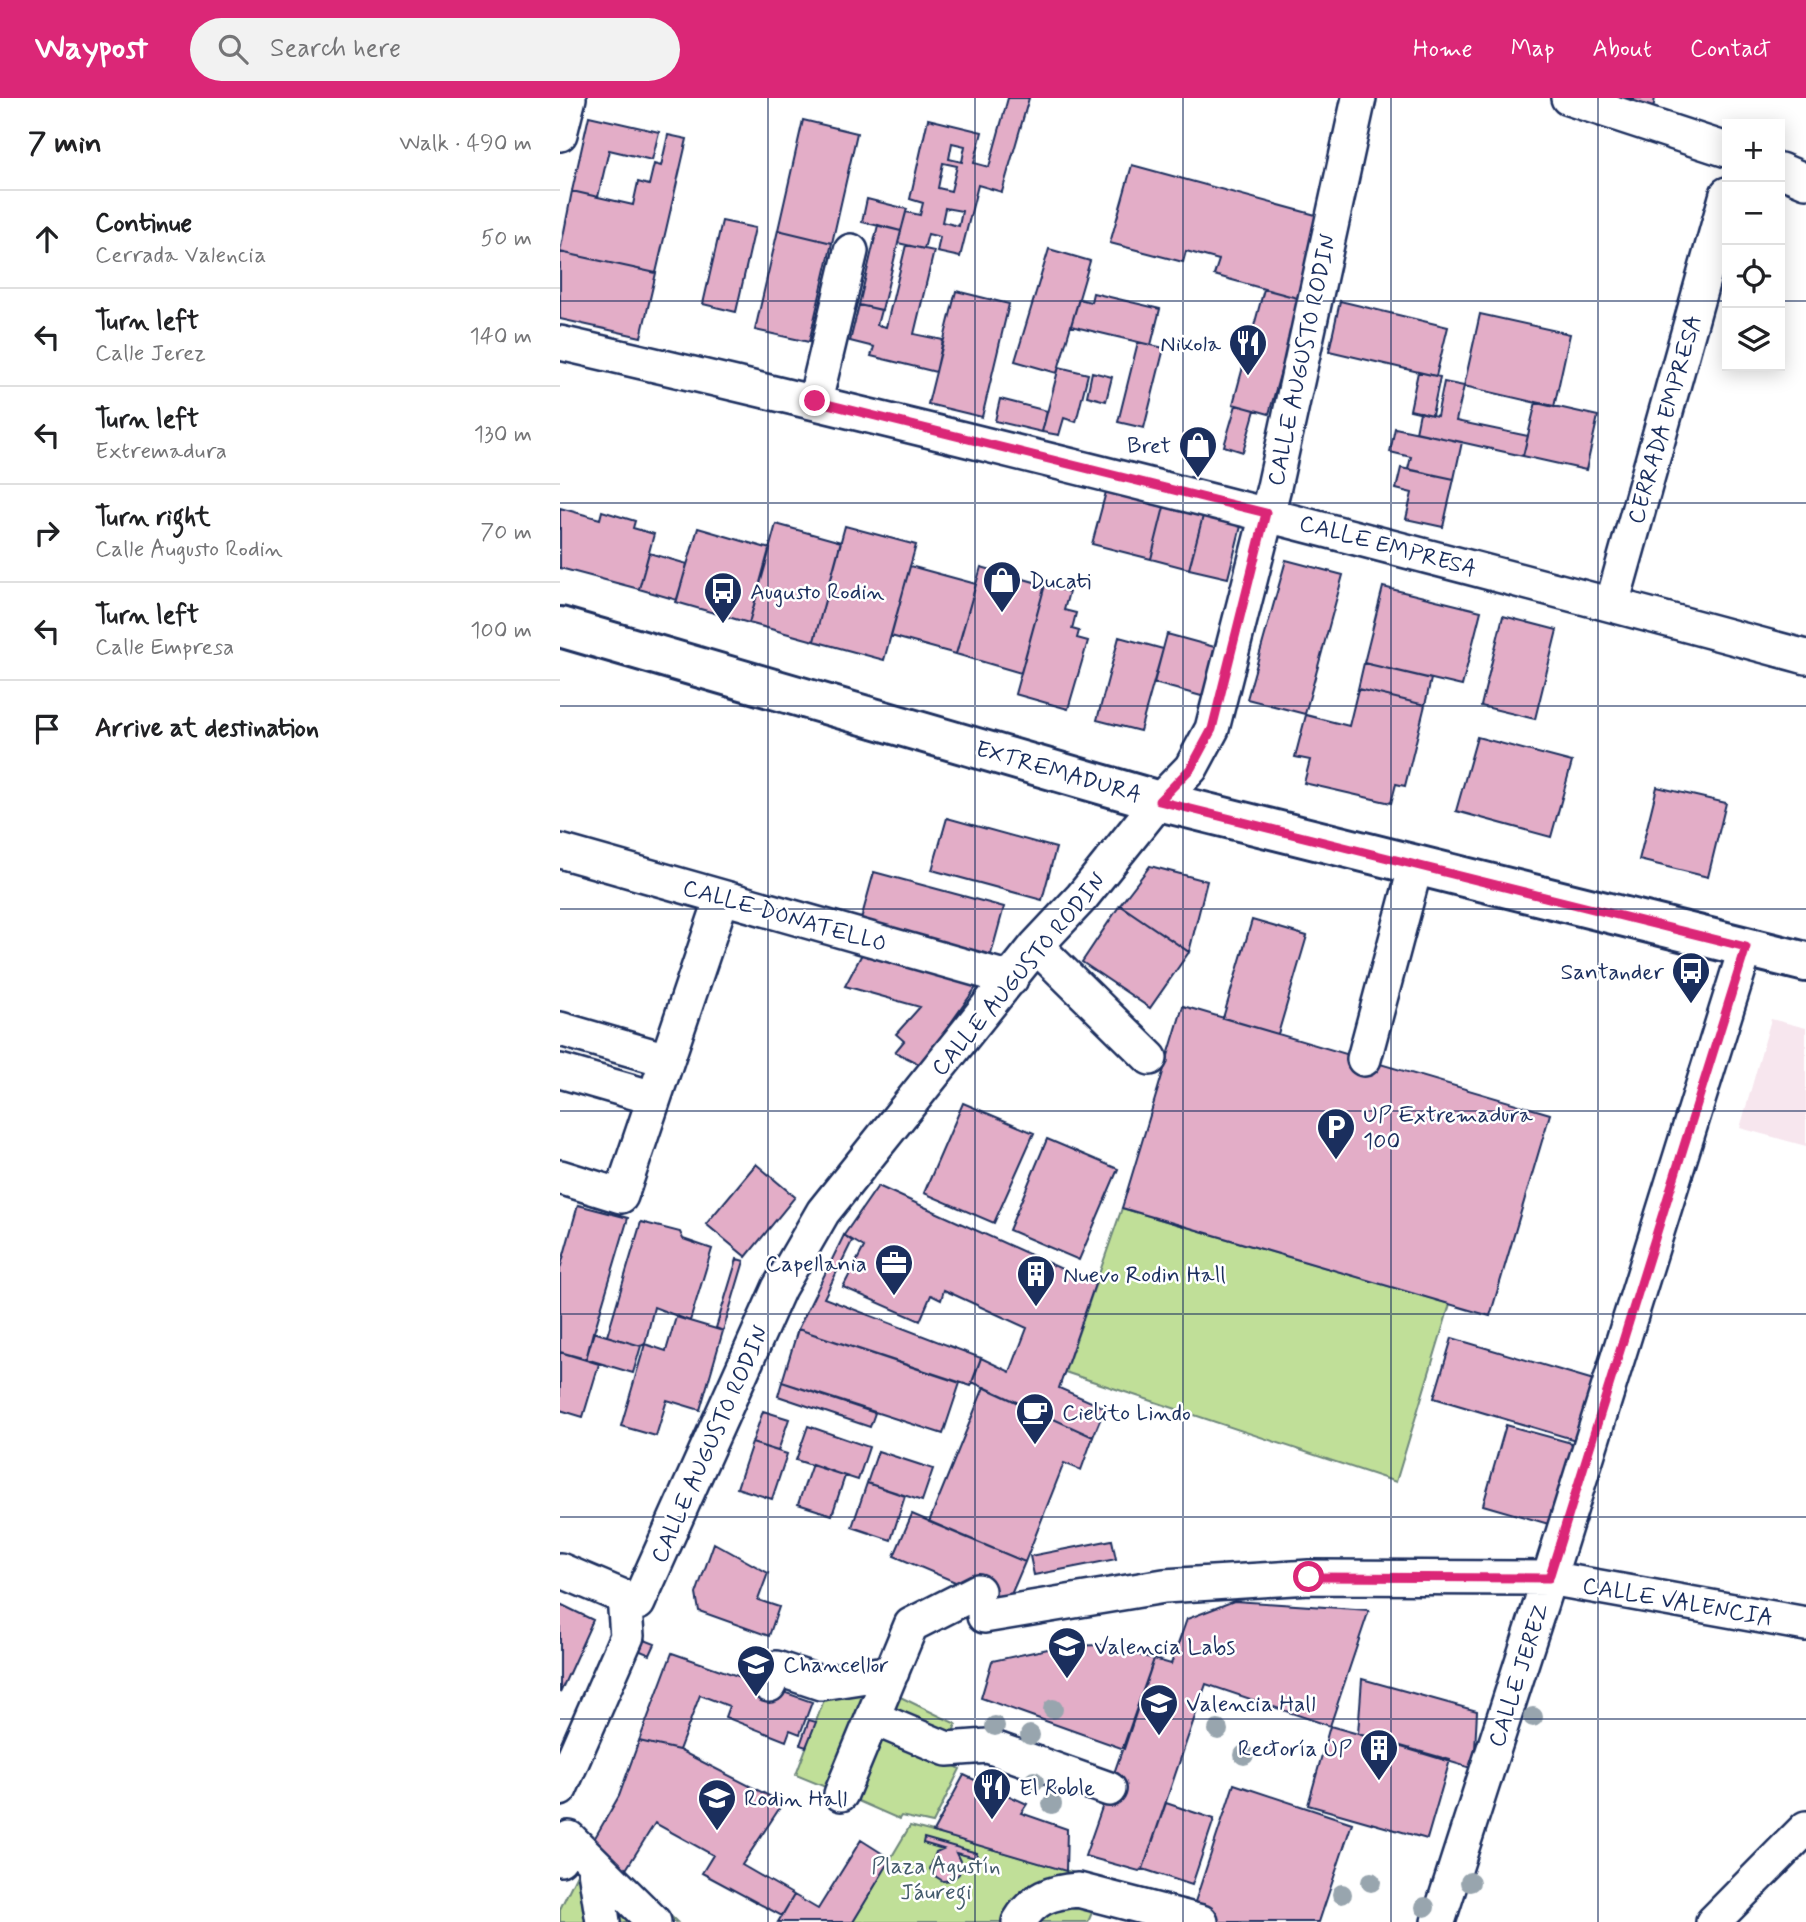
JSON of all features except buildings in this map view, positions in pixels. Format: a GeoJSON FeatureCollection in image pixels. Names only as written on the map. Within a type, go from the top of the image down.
{"type":"FeatureCollection","features":[{"type":"Feature","properties":{"kind":"main road","name":"EXTREMADURA"},"geometry":{"type":"LineString","coordinates":[[560,627],[1159,801],[1806,962]]}},
{"type":"Feature","properties":{"kind":"street"},"geometry":{"type":"LineString","coordinates":[[560,134],[569,98]]}},
{"type":"Feature","properties":{"kind":"street","name":"CALLE AUGUSTO RODIN"},"geometry":{"type":"LineString","coordinates":[[624,1597],[638,1603],[779,1288],[823,1212],[1036,946],[1082,897],[1159,801],[1191,768],[1212,729],[1266,513],[1359,98]]}},
{"type":"Feature","properties":{"kind":"street"},"geometry":{"type":"LineString","coordinates":[[1568,98],[1722,148]]}},
{"type":"Feature","properties":{"kind":"street"},"geometry":{"type":"LineString","coordinates":[[1785,172],[1806,181]]}},
{"type":"Feature","properties":{"kind":"street","name":"CERRADA EMPRESA"},"geometry":{"type":"LineString","coordinates":[[1612,604],[1722,212]]}},
{"type":"Feature","properties":{"kind":"street"},"geometry":{"type":"LineString","coordinates":[[815,401],[851,251]]}},
{"type":"Feature","properties":{"kind":"street","name":"CALLE EMPRESA"},"geometry":{"type":"LineString","coordinates":[[560,343],[815,401],[1266,513],[1806,657]]}},
{"type":"Feature","properties":{"kind":"street","name":"CALLE DONATELLO"},"geometry":{"type":"LineString","coordinates":[[560,851],[1011,979]]}},
{"type":"Feature","properties":{"kind":"street"},"geometry":{"type":"LineString","coordinates":[[1364,1059],[1416,865]]}},
{"type":"Feature","properties":{"kind":"street"},"geometry":{"type":"LineString","coordinates":[[560,1177],[621,1196],[722,898]]}},
{"type":"Feature","properties":{"kind":"street"},"geometry":{"type":"LineString","coordinates":[[1036,946],[1150,1058]]}},
{"type":"Feature","properties":{"kind":"street","name":"CALLE JEREZ"},"geometry":{"type":"LineString","coordinates":[[1438,1922],[1549,1578],[1746,947]]}},
{"type":"Feature","properties":{"kind":"street"},"geometry":{"type":"LineString","coordinates":[[560,1029],[667,1060]]}},
{"type":"Feature","properties":{"kind":"street"},"geometry":{"type":"LineString","coordinates":[[560,1071],[654,1098]]}},
{"type":"Feature","properties":{"kind":"street"},"geometry":{"type":"LineString","coordinates":[[560,1570],[624,1597],[627,1636],[560,1789]]}},
{"type":"Feature","properties":{"kind":"street","name":"CALLE VALENCIA"},"geometry":{"type":"LineString","coordinates":[[841,1794],[911,1625],[981,1604],[1164,1586],[1309,1577],[1549,1578],[1806,1624]]}},
{"type":"Feature","properties":{"kind":"street"},"geometry":{"type":"LineString","coordinates":[[769,1685],[776,1668],[821,1683],[892,1672]]}},
{"type":"Feature","properties":{"kind":"street"},"geometry":{"type":"LineString","coordinates":[[873,1718],[947,1749],[988,1746],[1109,1789]]}},
{"type":"Feature","properties":{"kind":"street"},"geometry":{"type":"LineString","coordinates":[[1713,1922],[1806,1828]]}},
{"type":"Feature","properties":{"kind":"street"},"geometry":{"type":"LineString","coordinates":[[564,1848],[594,1864],[653,1922]]}},
{"type":"Feature","properties":{"kind":"street"},"geometry":{"type":"LineString","coordinates":[[594,1864],[603,1922]]}},
{"type":"Feature","properties":{"kind":"street"},"geometry":{"type":"LineString","coordinates":[[1019,1922],[1038,1900],[1056,1893],[1078,1890],[1201,1922]]}},
{"type":"Feature","properties":{"kind":"shaded area"},"geometry":{"type":"Polygon","coordinates":[[[1771,1019],[1806,1028],[1806,1146],[1740,1128],[1771,1019]]]}},
{"type":"Feature","properties":{"kind":"green space"},"geometry":{"type":"Polygon","coordinates":[[[1122,1208],[1450,1304],[1396,1482],[1065,1372],[1122,1208]]]}},
{"type":"Feature","properties":{"kind":"green space"},"geometry":{"type":"Polygon","coordinates":[[[884,1690],[840,1793],[796,1775],[824,1700],[884,1690]]]}},
{"type":"Feature","properties":{"kind":"green space"},"geometry":{"type":"Polygon","coordinates":[[[886,1690],[956,1724],[947,1748],[874,1717],[886,1690]]]}},
{"type":"Feature","properties":{"kind":"green space"},"geometry":{"type":"Polygon","coordinates":[[[873,1719],[960,1769],[933,1823],[901,1816],[899,1819],[842,1794],[873,1719]]]}},
{"type":"Feature","properties":{"kind":"green space","name":"Plaza Agustín Jáuregi"},"geometry":{"type":"Polygon","coordinates":[[[910,1826],[1105,1882],[1088,1922],[853,1922],[910,1826]]]}},
{"type":"Feature","properties":{"kind":"green space"},"geometry":{"type":"Polygon","coordinates":[[[593,1841],[677,1922],[560,1922],[560,1909],[593,1841]]]}},
{"type":"Feature","properties":{"kind":"place","name":"Nikola"},"geometry":{"type":"Point","coordinates":[1248,377]}},
{"type":"Feature","properties":{"kind":"place","name":"Bret"},"geometry":{"type":"Point","coordinates":[1198,479]}},
{"type":"Feature","properties":{"kind":"place","name":"Ducati"},"geometry":{"type":"Point","coordinates":[1002,614]}},
{"type":"Feature","properties":{"kind":"place","name":"Augusto Rodin"},"geometry":{"type":"Point","coordinates":[723,625]}},
{"type":"Feature","properties":{"kind":"place","name":"Santander"},"geometry":{"type":"Point","coordinates":[1691,1005]}},
{"type":"Feature","properties":{"kind":"place","name":"UP Extremadura 100"},"geometry":{"type":"Point","coordinates":[1336,1161]}},
{"type":"Feature","properties":{"kind":"place","name":"Capellania"},"geometry":{"type":"Point","coordinates":[894,1297]}},
{"type":"Feature","properties":{"kind":"place","name":"Nuevo Rodin Hall"},"geometry":{"type":"Point","coordinates":[1036,1308]}},
{"type":"Feature","properties":{"kind":"place","name":"Cielito Lindo"},"geometry":{"type":"Point","coordinates":[1035,1446]}},
{"type":"Feature","properties":{"kind":"place","name":"Valencia Labs"},"geometry":{"type":"Point","coordinates":[1067,1680]}},
{"type":"Feature","properties":{"kind":"place","name":"Chancellor"},"geometry":{"type":"Point","coordinates":[756,1698]}},
{"type":"Feature","properties":{"kind":"place","name":"Valencia Hall"},"geometry":{"type":"Point","coordinates":[1159,1737]}},
{"type":"Feature","properties":{"kind":"place","name":"Rectoría UP"},"geometry":{"type":"Point","coordinates":[1379,1782]}},
{"type":"Feature","properties":{"kind":"place","name":"El Roble"},"geometry":{"type":"Point","coordinates":[992,1821]}},
{"type":"Feature","properties":{"kind":"place","name":"Rodin Hall"},"geometry":{"type":"Point","coordinates":[717,1832]}},
{"type":"Feature","properties":{"kind":"route"},"geometry":{"type":"LineString","coordinates":[[815,401],[1266,513],[1212,729],[1191,768],[1159,801],[1746,947],[1549,1578],[1309,1577]]}}]}
